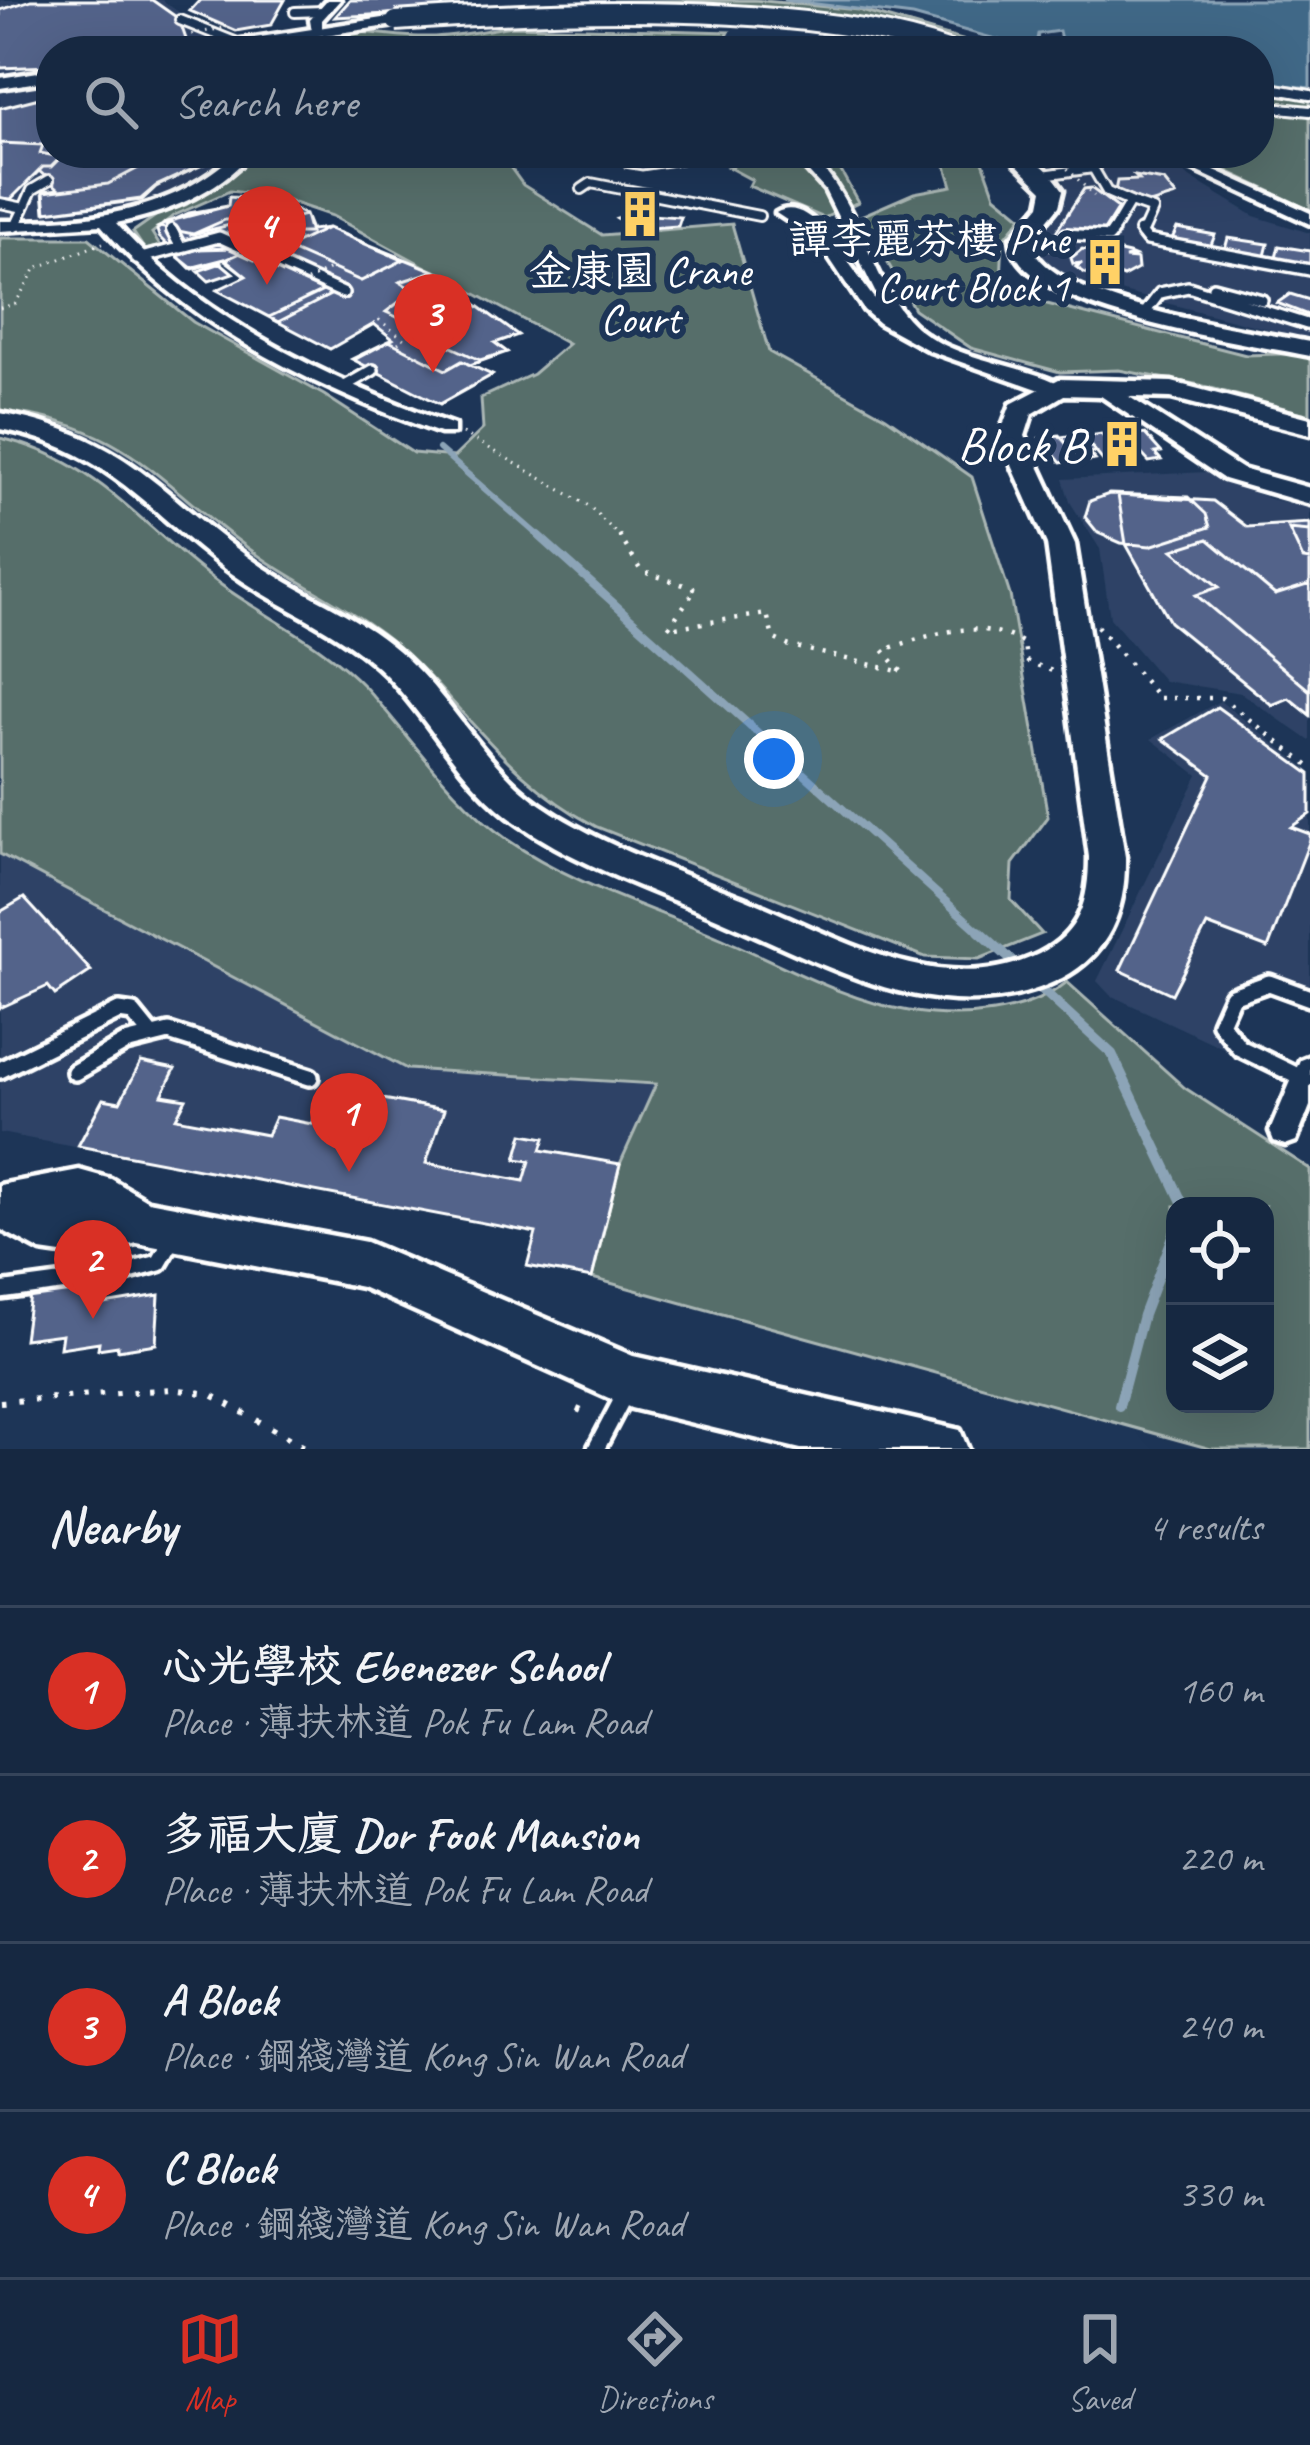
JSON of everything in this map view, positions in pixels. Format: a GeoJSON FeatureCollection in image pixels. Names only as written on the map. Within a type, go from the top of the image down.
{"type":"FeatureCollection","features":[{"type":"Feature","properties":{"kind":"main road"},"geometry":{"type":"LineString","coordinates":[[0,421],[58,432],[108,454],[228,556],[370,644],[413,685],[491,783],[543,823],[633,867],[850,958],[921,981],[998,986],[1040,974],[1076,951],[1099,924],[1107,892],[1107,856],[1061,544],[1012,436],[1021,410],[1053,388],[1172,390],[1310,426]]}},
{"type":"Feature","properties":{"kind":"main road"},"geometry":{"type":"LineString","coordinates":[[10,1208],[41,1229],[82,1234],[158,1224],[366,1265],[631,1382],[911,1447]]}},
{"type":"Feature","properties":{"kind":"street"},"geometry":{"type":"LineString","coordinates":[[294,36],[322,22],[334,0]]}},
{"type":"Feature","properties":{"kind":"street"},"geometry":{"type":"LineString","coordinates":[[257,36],[322,22],[584,12],[800,20],[904,36]]}},
{"type":"Feature","properties":{"kind":"street"},"geometry":{"type":"LineString","coordinates":[[0,83],[36,77]]}},
{"type":"Feature","properties":{"kind":"street"},"geometry":{"type":"LineString","coordinates":[[8,226],[105,220],[204,187],[227,168]]}},
{"type":"Feature","properties":{"kind":"street"},"geometry":{"type":"LineString","coordinates":[[815,168],[906,327]]}},
{"type":"Feature","properties":{"kind":"street"},"geometry":{"type":"LineString","coordinates":[[1044,168],[1052,202],[1023,233],[1025,260],[1061,286],[1310,350]]}},
{"type":"Feature","properties":{"kind":"street"},"geometry":{"type":"LineString","coordinates":[[1198,168],[1310,218]]}},
{"type":"Feature","properties":{"kind":"street"},"geometry":{"type":"LineString","coordinates":[[784,213],[808,222],[829,241],[873,314],[935,345],[1053,388]]}},
{"type":"Feature","properties":{"kind":"street"},"geometry":{"type":"LineString","coordinates":[[105,220],[218,317],[407,417],[455,431]]}},
{"type":"Feature","properties":{"kind":"street"},"geometry":{"type":"LineString","coordinates":[[1109,392],[1233,474],[1310,496]]}},
{"type":"Feature","properties":{"kind":"street"},"geometry":{"type":"LineString","coordinates":[[1285,1131],[1308,1074]]}},
{"type":"Feature","properties":{"kind":"lane"},"geometry":{"type":"LineString","coordinates":[[295,11],[322,22]]}},
{"type":"Feature","properties":{"kind":"lane"},"geometry":{"type":"LineString","coordinates":[[180,20],[226,36]]}},
{"type":"Feature","properties":{"kind":"lane"},"geometry":{"type":"LineString","coordinates":[[1274,89],[1310,95]]}},
{"type":"Feature","properties":{"kind":"lane"},"geometry":{"type":"LineString","coordinates":[[1274,107],[1310,111]]}},
{"type":"Feature","properties":{"kind":"lane"},"geometry":{"type":"LineString","coordinates":[[1048,170],[1093,168],[1107,192],[1153,210],[1139,231],[1147,240],[1310,271]]}},
{"type":"Feature","properties":{"kind":"lane"},"geometry":{"type":"LineString","coordinates":[[8,226],[32,190],[49,180]]}},
{"type":"Feature","properties":{"kind":"lane"},"geometry":{"type":"LineString","coordinates":[[583,189],[591,183],[728,214],[759,216]]}},
{"type":"Feature","properties":{"kind":"lane"},"geometry":{"type":"LineString","coordinates":[[1066,234],[1109,237],[1130,202]]}},
{"type":"Feature","properties":{"kind":"lane"},"geometry":{"type":"LineString","coordinates":[[0,203],[24,208]]}},
{"type":"Feature","properties":{"kind":"lane"},"geometry":{"type":"LineString","coordinates":[[171,229],[176,249]]}},
{"type":"Feature","properties":{"kind":"lane"},"geometry":{"type":"LineString","coordinates":[[144,257],[219,237],[343,293]]}},
{"type":"Feature","properties":{"kind":"lane"},"geometry":{"type":"LineString","coordinates":[[1148,310],[1160,293],[1188,287],[1211,286],[1262,300]]}},
{"type":"Feature","properties":{"kind":"lane"},"geometry":{"type":"LineString","coordinates":[[1188,287],[1310,325]]}},
{"type":"Feature","properties":{"kind":"lane"},"geometry":{"type":"LineString","coordinates":[[345,386],[373,370]]}},
{"type":"Feature","properties":{"kind":"lane"},"geometry":{"type":"LineString","coordinates":[[1308,1074],[1240,1048],[1220,1023],[1232,996],[1269,983],[1310,998]]}},
{"type":"Feature","properties":{"kind":"lane"},"geometry":{"type":"LineString","coordinates":[[0,1070],[119,1011],[133,1012],[150,1034]]}},
{"type":"Feature","properties":{"kind":"lane"},"geometry":{"type":"LineString","coordinates":[[75,1072],[150,1034],[191,1036],[310,1077]]}},
{"type":"Feature","properties":{"kind":"lane"},"geometry":{"type":"LineString","coordinates":[[0,1291],[111,1276],[159,1263],[158,1224]]}},
{"type":"Feature","properties":{"kind":"lane"},"geometry":{"type":"LineString","coordinates":[[596,1449],[631,1382]]}},
{"type":"Feature","properties":{"kind":"path"},"geometry":{"type":"LineString","coordinates":[[1048,170],[1054,168]]}},
{"type":"Feature","properties":{"kind":"path"},"geometry":{"type":"LineString","coordinates":[[1067,168],[1094,196]]}},
{"type":"Feature","properties":{"kind":"path"},"geometry":{"type":"LineString","coordinates":[[285,243],[310,237]]}},
{"type":"Feature","properties":{"kind":"path"},"geometry":{"type":"LineString","coordinates":[[0,308],[15,304],[19,286],[48,257],[108,242]]}},
{"type":"Feature","properties":{"kind":"path"},"geometry":{"type":"LineString","coordinates":[[307,281],[332,268]]}},
{"type":"Feature","properties":{"kind":"path"},"geometry":{"type":"LineString","coordinates":[[374,324],[378,319],[404,339],[395,344]]}},
{"type":"Feature","properties":{"kind":"path"},"geometry":{"type":"LineString","coordinates":[[426,360],[449,346]]}},
{"type":"Feature","properties":{"kind":"path"},"geometry":{"type":"LineString","coordinates":[[455,431],[588,506],[620,535],[641,571],[696,589],[668,628],[767,614],[773,638],[800,654],[837,656],[902,672],[883,650],[958,628],[1001,626],[1024,643],[1026,661],[1054,672],[1064,668]]}},
{"type":"Feature","properties":{"kind":"path"},"geometry":{"type":"LineString","coordinates":[[1087,624],[1106,630],[1159,698],[1222,698],[1310,767]]}},
{"type":"Feature","properties":{"kind":"path"},"geometry":{"type":"LineString","coordinates":[[0,1402],[172,1389],[210,1394],[308,1449]]}},
{"type":"Feature","properties":{"kind":"shaded area"},"geometry":{"type":"Polygon","coordinates":[[[0,0],[162,0],[211,36],[36,36],[36,168],[211,168],[140,204],[0,222],[0,0]]]}},
{"type":"Feature","properties":{"kind":"shaded area"},"geometry":{"type":"Polygon","coordinates":[[[784,0],[1310,0],[1310,88],[1274,84],[1274,36],[1060,36],[1059,31],[985,36],[913,16],[784,0]]]}},
{"type":"Feature","properties":{"kind":"shaded area"},"geometry":{"type":"Polygon","coordinates":[[[1050,168],[1175,168],[1254,216],[1310,233],[1310,340],[1049,273],[1027,245],[1065,196],[1064,178],[1050,168]]]}},
{"type":"Feature","properties":{"kind":"shaded area"},"geometry":{"type":"Polygon","coordinates":[[[1206,472],[1270,499],[1310,507],[1310,741],[1241,693],[1164,681],[1110,618],[1100,549],[1070,502],[1063,479],[1206,472]]]}},
{"type":"Feature","properties":{"kind":"shaded area"},"geometry":{"type":"Polygon","coordinates":[[[1220,701],[1310,771],[1310,995],[1264,979],[1219,996],[1215,1025],[1234,1053],[1110,995],[1097,981],[1198,775],[1151,739],[1220,701]]]}},
{"type":"Feature","properties":{"kind":"shaded area"},"geometry":{"type":"Polygon","coordinates":[[[0,854],[407,1069],[656,1084],[620,1164],[592,1278],[527,1266],[536,1233],[0,1133],[0,854]]]}},
{"type":"Feature","properties":{"kind":"green space"},"geometry":{"type":"Polygon","coordinates":[[[754,0],[858,10],[948,36],[922,36],[836,16],[613,1],[754,0]]]}},
{"type":"Feature","properties":{"kind":"green space"},"geometry":{"type":"Polygon","coordinates":[[[512,26],[729,32],[727,36],[450,36],[512,26]]]}},
{"type":"Feature","properties":{"kind":"green space"},"geometry":{"type":"Polygon","coordinates":[[[354,32],[400,36],[310,36],[354,32]]]}},
{"type":"Feature","properties":{"kind":"green space"},"geometry":{"type":"Polygon","coordinates":[[[1274,93],[1310,99],[1310,210],[1221,168],[1274,168],[1274,93]]]}},
{"type":"Feature","properties":{"kind":"green space"},"geometry":{"type":"Polygon","coordinates":[[[236,168],[511,168],[523,185],[602,235],[732,224],[769,352],[886,417],[972,477],[1010,595],[1048,817],[1013,864],[1011,900],[1042,934],[979,959],[925,957],[597,827],[520,773],[399,647],[230,535],[145,465],[84,430],[0,411],[0,238],[89,238],[193,322],[324,395],[413,453],[454,457],[483,429],[481,398],[533,374],[568,344],[332,216],[276,197],[230,191],[173,216],[152,233],[160,246],[145,250],[133,232],[157,215],[186,205],[236,168]]]}},
{"type":"Feature","properties":{"kind":"green space"},"geometry":{"type":"Polygon","coordinates":[[[730,168],[839,168],[858,202],[824,218],[749,186],[752,180],[730,168]]]}},
{"type":"Feature","properties":{"kind":"green space"},"geometry":{"type":"Polygon","coordinates":[[[947,168],[985,168],[995,195],[1022,217],[1003,240],[1001,280],[1047,304],[1246,355],[1310,353],[1310,415],[1200,385],[1119,370],[1060,372],[971,348],[914,309],[861,216],[914,193],[952,186],[947,168]]]}},
{"type":"Feature","properties":{"kind":"green space"},"geometry":{"type":"Polygon","coordinates":[[[0,438],[35,448],[92,478],[217,582],[331,657],[365,687],[468,806],[532,856],[814,981],[885,1006],[949,1015],[992,1012],[1032,1002],[1067,982],[1185,1088],[1310,1169],[1310,1449],[1211,1449],[592,1278],[620,1164],[656,1084],[407,1069],[0,854],[0,438]]]}},
{"type":"Feature","properties":{"kind":"building"},"geometry":{"type":"Polygon","coordinates":[[[31,0],[152,0],[179,19],[185,36],[36,36],[36,67],[0,68],[0,10],[31,0]]]}},
{"type":"Feature","properties":{"kind":"building"},"geometry":{"type":"Polygon","coordinates":[[[200,0],[285,0],[271,25],[236,31],[190,11],[200,0]]]}},
{"type":"Feature","properties":{"kind":"building"},"geometry":{"type":"Polygon","coordinates":[[[350,0],[444,0],[441,11],[335,17],[350,0]]]}},
{"type":"Feature","properties":{"kind":"building"},"geometry":{"type":"Polygon","coordinates":[[[36,99],[36,168],[196,168],[156,187],[142,200],[45,212],[43,191],[59,189],[39,171],[11,199],[0,198],[0,108],[36,99]]]}},
{"type":"Feature","properties":{"kind":"building"},"geometry":{"type":"Polygon","coordinates":[[[0,143],[36,145],[36,168],[42,168],[11,199],[0,198],[0,143]]]}},
{"type":"Feature","properties":{"kind":"building"},"geometry":{"type":"Polygon","coordinates":[[[138,168],[195,168],[156,186],[141,199],[46,212],[44,192],[108,184],[138,168]]]}},
{"type":"Feature","properties":{"kind":"building"},"geometry":{"type":"Polygon","coordinates":[[[1135,176],[1164,181],[1176,196],[1150,204],[1115,191],[1117,181],[1139,180],[1135,176]]]}},
{"type":"Feature","properties":{"kind":"building"},"geometry":{"type":"Polygon","coordinates":[[[1091,188],[1118,208],[1103,232],[1078,234],[1059,251],[1044,250],[1084,189],[1091,188]]]}},
{"type":"Feature","properties":{"kind":"building"},"geometry":{"type":"Polygon","coordinates":[[[229,197],[267,199],[257,208],[286,220],[305,215],[310,233],[291,233],[283,246],[245,242],[260,232],[240,220],[225,220],[193,234],[159,227],[189,213],[228,206],[229,197]]]}},
{"type":"Feature","properties":{"kind":"building"},"geometry":{"type":"Polygon","coordinates":[[[229,197],[282,202],[305,215],[310,233],[291,233],[283,246],[245,242],[252,233],[234,224],[193,234],[159,227],[189,213],[228,206],[229,197]]]}},
{"type":"Feature","properties":{"kind":"building"},"geometry":{"type":"Polygon","coordinates":[[[229,197],[282,202],[305,215],[311,230],[328,228],[442,274],[437,276],[518,335],[495,343],[507,352],[470,365],[492,375],[440,404],[354,360],[393,339],[374,324],[330,349],[217,290],[246,276],[225,259],[190,268],[159,237],[157,230],[166,222],[228,206],[229,197]]]}},
{"type":"Feature","properties":{"kind":"building","name":"金康園 Crane Court"},"geometry":{"type":"Polygon","coordinates":[[[635,201],[655,202],[650,215],[681,217],[678,226],[635,229],[617,218],[631,214],[635,201]]]}},
{"type":"Feature","properties":{"kind":"building"},"geometry":{"type":"Polygon","coordinates":[[[328,228],[403,260],[361,281],[286,248],[328,228]]]}},
{"type":"Feature","properties":{"kind":"building"},"geometry":{"type":"Polygon","coordinates":[[[1177,228],[1215,235],[1209,250],[1170,243],[1177,228]]]}},
{"type":"Feature","properties":{"kind":"building"},"geometry":{"type":"Polygon","coordinates":[[[1228,238],[1268,244],[1264,260],[1224,253],[1228,238]]]}},
{"type":"Feature","properties":{"kind":"building","name":"譚李麗芬樓 Pine Court Block 1"},"geometry":{"type":"Polygon","coordinates":[[[1093,246],[1134,256],[1125,258],[1137,259],[1138,269],[1123,277],[1113,273],[1117,278],[1085,273],[1076,267],[1082,263],[1073,264],[1071,258],[1082,249],[1097,251],[1093,246]]]}},
{"type":"Feature","properties":{"kind":"building"},"geometry":{"type":"Polygon","coordinates":[[[1279,246],[1310,251],[1310,267],[1275,262],[1279,246]]]}},
{"type":"Feature","properties":{"kind":"building"},"geometry":{"type":"Polygon","coordinates":[[[237,248],[334,293],[278,322],[217,290],[246,276],[225,259],[193,269],[177,256],[197,249],[237,248]]]}},
{"type":"Feature","properties":{"kind":"building"},"geometry":{"type":"Polygon","coordinates":[[[243,252],[325,290],[269,317],[217,290],[246,276],[225,260],[243,252]]]}},
{"type":"Feature","properties":{"kind":"building"},"geometry":{"type":"Polygon","coordinates":[[[221,263],[233,273],[209,281],[198,271],[221,263]]]}},
{"type":"Feature","properties":{"kind":"building"},"geometry":{"type":"Polygon","coordinates":[[[431,272],[518,335],[495,343],[507,352],[480,360],[443,343],[432,344],[443,338],[386,312],[399,302],[433,302],[400,282],[431,272]]]}},
{"type":"Feature","properties":{"kind":"building"},"geometry":{"type":"Polygon","coordinates":[[[1290,294],[1310,300],[1310,321],[1304,319],[1308,315],[1277,303],[1290,294]]]}},
{"type":"Feature","properties":{"kind":"building"},"geometry":{"type":"Polygon","coordinates":[[[389,341],[446,370],[462,361],[492,375],[440,404],[352,359],[389,341]]]}},
{"type":"Feature","properties":{"kind":"building"},"geometry":{"type":"Polygon","coordinates":[[[1080,434],[1096,452],[1089,453],[1095,460],[1083,462],[1061,437],[1080,434]]]}},
{"type":"Feature","properties":{"kind":"building"},"geometry":{"type":"Polygon","coordinates":[[[1101,434],[1117,452],[1111,453],[1117,460],[1104,462],[1083,437],[1101,434]]]}},
{"type":"Feature","properties":{"kind":"building","name":"Block B"},"geometry":{"type":"Polygon","coordinates":[[[1123,434],[1139,452],[1133,453],[1139,460],[1126,462],[1104,437],[1123,434]]]}},
{"type":"Feature","properties":{"kind":"building"},"geometry":{"type":"Polygon","coordinates":[[[1145,434],[1161,452],[1155,453],[1161,460],[1149,462],[1126,437],[1145,434]]]}},
{"type":"Feature","properties":{"kind":"building"},"geometry":{"type":"Polygon","coordinates":[[[1059,435],[1074,453],[1068,454],[1073,461],[1061,463],[1040,438],[1059,435]]]}},
{"type":"Feature","properties":{"kind":"building"},"geometry":{"type":"Polygon","coordinates":[[[1109,494],[1188,497],[1206,514],[1210,527],[1150,546],[1121,543],[1098,533],[1085,517],[1090,501],[1109,494]]]}},
{"type":"Feature","properties":{"kind":"building"},"geometry":{"type":"Polygon","coordinates":[[[1118,495],[1213,501],[1247,527],[1310,523],[1310,715],[1289,698],[1272,705],[1170,622],[1126,544],[1118,495]]]}},
{"type":"Feature","properties":{"kind":"building"},"geometry":{"type":"Polygon","coordinates":[[[1289,529],[1310,531],[1310,560],[1303,559],[1289,529]]]}},
{"type":"Feature","properties":{"kind":"building"},"geometry":{"type":"Polygon","coordinates":[[[1208,539],[1275,595],[1310,584],[1310,691],[1196,595],[1219,587],[1173,550],[1208,539]]]}},
{"type":"Feature","properties":{"kind":"building"},"geometry":{"type":"Polygon","coordinates":[[[1217,707],[1310,774],[1310,814],[1291,827],[1310,834],[1310,840],[1268,948],[1207,925],[1172,994],[1120,970],[1212,775],[1163,739],[1217,707]]]}},
{"type":"Feature","properties":{"kind":"building"},"geometry":{"type":"Polygon","coordinates":[[[24,898],[91,971],[55,995],[48,986],[0,1008],[0,912],[24,898]]]}},
{"type":"Feature","properties":{"kind":"building"},"geometry":{"type":"Polygon","coordinates":[[[141,1062],[175,1069],[162,1095],[186,1099],[176,1118],[267,1135],[275,1117],[312,1124],[327,1089],[444,1110],[426,1163],[524,1181],[530,1161],[516,1159],[523,1134],[545,1138],[541,1150],[620,1164],[592,1278],[527,1266],[536,1233],[78,1146],[103,1099],[120,1102],[141,1062]]]}},
{"type":"Feature","properties":{"kind":"building"},"geometry":{"type":"Polygon","coordinates":[[[106,1283],[104,1304],[159,1295],[156,1344],[118,1350],[118,1346],[98,1349],[99,1342],[60,1348],[62,1334],[24,1339],[30,1295],[106,1283]]]}},
{"type":"Feature","properties":{"kind":"waterway"},"geometry":{"type":"LineString","coordinates":[[439,449],[541,538]]}},
{"type":"Feature","properties":{"kind":"waterway"},"geometry":{"type":"LineString","coordinates":[[538,535],[982,934]]}},
{"type":"Feature","properties":{"kind":"waterway"},"geometry":{"type":"LineString","coordinates":[[979,931],[1019,967]]}},
{"type":"Feature","properties":{"kind":"waterway"},"geometry":{"type":"LineString","coordinates":[[1034,982],[1112,1054],[1180,1197]]}},
{"type":"Feature","properties":{"kind":"waterway"},"geometry":{"type":"LineString","coordinates":[[1119,1406],[1143,1315],[1166,1255]]}},
{"type":"Feature","properties":{"kind":"place","name":"金康園 Crane Court"},"geometry":{"type":"Point","coordinates":[640,214]}},
{"type":"Feature","properties":{"kind":"place","name":"譚李麗芬樓 Pine Court Block 1"},"geometry":{"type":"Point","coordinates":[1105,262]}},
{"type":"Feature","properties":{"kind":"place","name":"C Block"},"geometry":{"type":"Point","coordinates":[267,285]}},
{"type":"Feature","properties":{"kind":"place","name":"A Block"},"geometry":{"type":"Point","coordinates":[433,373]}},
{"type":"Feature","properties":{"kind":"place","name":"Block B"},"geometry":{"type":"Point","coordinates":[1122,444]}},
{"type":"Feature","properties":{"kind":"place","name":"心光學校 Ebenezer School"},"geometry":{"type":"Point","coordinates":[349,1172]}},
{"type":"Feature","properties":{"kind":"place","name":"多福大廈 Dor Fook Mansion"},"geometry":{"type":"Point","coordinates":[93,1319]}}]}
